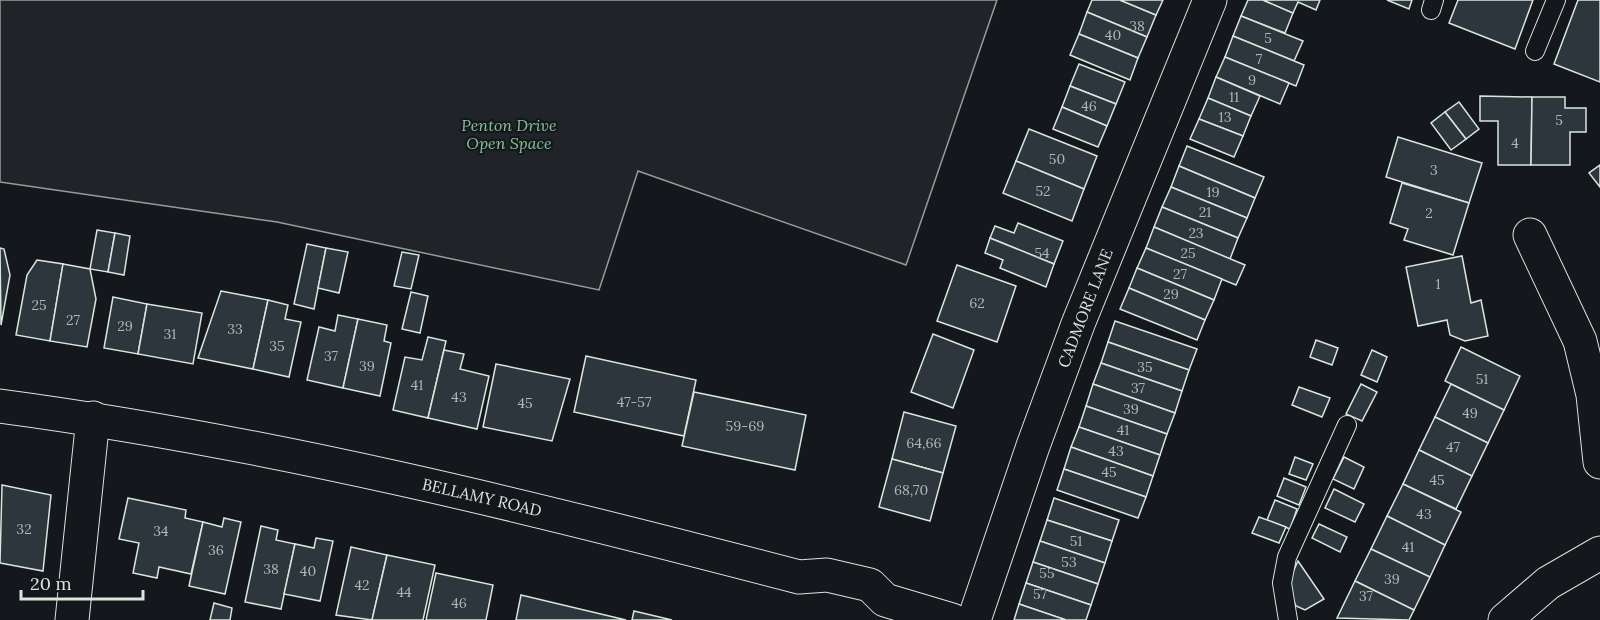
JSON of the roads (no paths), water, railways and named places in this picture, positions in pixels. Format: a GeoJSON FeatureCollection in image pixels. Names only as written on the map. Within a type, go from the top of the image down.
{"type":"FeatureCollection","features":[{"type":"Feature","properties":{"kind":"street","name":"CADMORE LANE"},"geometry":{"type":"LineString","coordinates":[[974,620],[1033,446],[1078,324],[1210,0]]}},
{"type":"Feature","properties":{"kind":"street"},"geometry":{"type":"LineString","coordinates":[[1530,235],[1580,341],[1593,396],[1600,462]]}},
{"type":"Feature","properties":{"kind":"street","name":"BELLAMY ROAD"},"geometry":{"type":"LineString","coordinates":[[0,406],[93,418],[330,462],[573,518],[799,577],[827,575],[870,585],[885,600],[952,620]]}},
{"type":"Feature","properties":{"kind":"street"},"geometry":{"type":"LineString","coordinates":[[72,620],[93,418]]}},
{"type":"Feature","properties":{"kind":"street"},"geometry":{"type":"LineString","coordinates":[[1505,620],[1548,583],[1600,553]]}},
{"type":"Feature","properties":{"kind":"lane"},"geometry":{"type":"LineString","coordinates":[[1536,51],[1556,0]]}},
{"type":"Feature","properties":{"kind":"lane"},"geometry":{"type":"LineString","coordinates":[[1288,620],[1282,583],[1287,557],[1347,425]]}},
{"type":"Feature","properties":{"kind":"park label","name":"Penton Drive Open Space"},"geometry":{"type":"Point","coordinates":[509,134]}}]}
